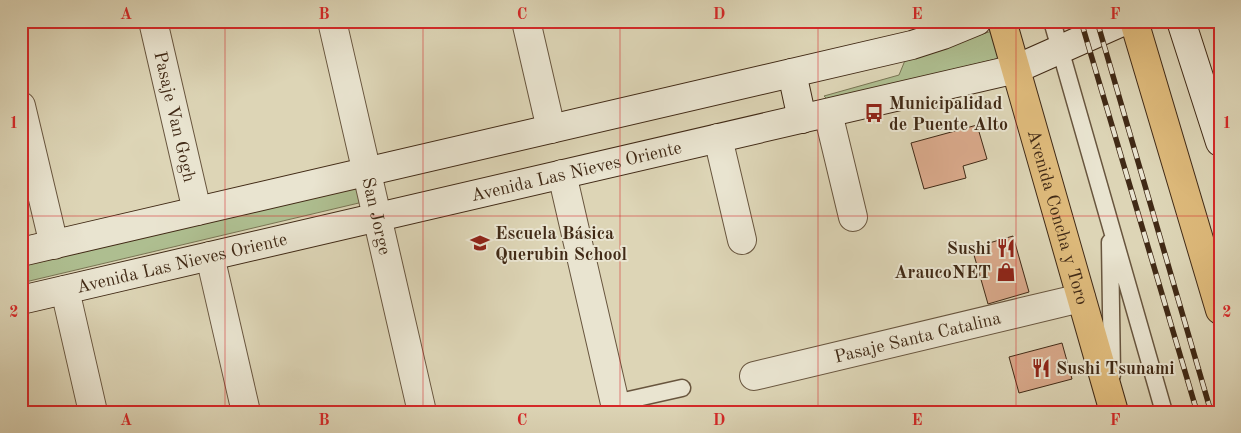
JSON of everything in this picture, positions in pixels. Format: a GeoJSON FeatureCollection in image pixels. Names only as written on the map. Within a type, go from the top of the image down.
{"type":"FeatureCollection","features":[{"type":"Feature","properties":{"kind":"main road","name":"Avenida Concha y Toro"},"geometry":{"type":"LineString","coordinates":[[1002,21],[1113,409]]}},
{"type":"Feature","properties":{"kind":"main road"},"geometry":{"type":"LineString","coordinates":[[1134,21],[1220,310]]}},
{"type":"Feature","properties":{"kind":"street","name":"Pasaje Van Gogh"},"geometry":{"type":"LineString","coordinates":[[153,21],[197,211]]}},
{"type":"Feature","properties":{"kind":"street","name":"San Jorge"},"geometry":{"type":"LineString","coordinates":[[332,21],[422,412]]}},
{"type":"Feature","properties":{"kind":"street"},"geometry":{"type":"LineString","coordinates":[[526,21],[551,129]]}},
{"type":"Feature","properties":{"kind":"street"},"geometry":{"type":"LineString","coordinates":[[21,252],[912,45],[977,21]]}},
{"type":"Feature","properties":{"kind":"street","name":"Avenida Las Nieves Oriente"},"geometry":{"type":"LineString","coordinates":[[21,300],[1016,69],[1124,21]]}},
{"type":"Feature","properties":{"kind":"street"},"geometry":{"type":"LineString","coordinates":[[1181,21],[1220,142]]}},
{"type":"Feature","properties":{"kind":"street"},"geometry":{"type":"LineString","coordinates":[[792,73],[802,119]]}},
{"type":"Feature","properties":{"kind":"street"},"geometry":{"type":"LineString","coordinates":[[21,106],[54,245]]}},
{"type":"Feature","properties":{"kind":"street"},"geometry":{"type":"LineString","coordinates":[[828,113],[852,217]]}},
{"type":"Feature","properties":{"kind":"street"},"geometry":{"type":"LineString","coordinates":[[718,138],[742,240]]}},
{"type":"Feature","properties":{"kind":"street"},"geometry":{"type":"LineString","coordinates":[[562,174],[616,407]]}},
{"type":"Feature","properties":{"kind":"street"},"geometry":{"type":"LineString","coordinates":[[210,256],[246,412]]}},
{"type":"Feature","properties":{"kind":"street"},"geometry":{"type":"LineString","coordinates":[[65,290],[94,412]]}},
{"type":"Feature","properties":{"kind":"street","name":"Pasaje Santa Catalina"},"geometry":{"type":"LineString","coordinates":[[754,376],[1081,298]]}},
{"type":"Feature","properties":{"kind":"lane"},"geometry":{"type":"LineString","coordinates":[[1052,21],[1164,412]]}},
{"type":"Feature","properties":{"kind":"lane"},"geometry":{"type":"LineString","coordinates":[[1110,220],[1113,409]]}},
{"type":"Feature","properties":{"kind":"lane"},"geometry":{"type":"LineString","coordinates":[[616,407],[682,388]]}},
{"type":"Feature","properties":{"kind":"green space"},"geometry":{"type":"Polygon","coordinates":[[[992,31],[1000,58],[828,100],[824,96],[899,75],[906,58],[992,31]]]}},
{"type":"Feature","properties":{"kind":"green space"},"geometry":{"type":"Polygon","coordinates":[[[360,184],[363,202],[21,283],[21,264],[360,184]]]}},
{"type":"Feature","properties":{"kind":"building"},"geometry":{"type":"Polygon","coordinates":[[[977,125],[987,159],[963,166],[966,178],[924,189],[911,143],[977,125]]]}},
{"type":"Feature","properties":{"kind":"building"},"geometry":{"type":"Polygon","coordinates":[[[1013,236],[1029,292],[988,304],[972,248],[1013,236]]]}},
{"type":"Feature","properties":{"kind":"building","name":"Sushi Tsunami"},"geometry":{"type":"Polygon","coordinates":[[[1062,343],[1072,379],[1019,393],[1009,357],[1062,343]]]}},
{"type":"Feature","properties":{"kind":"railway"},"geometry":{"type":"LineString","coordinates":[[1081,21],[1197,412]]}},
{"type":"Feature","properties":{"kind":"railway"},"geometry":{"type":"LineString","coordinates":[[1097,21],[1211,412]]}},
{"type":"Feature","properties":{"kind":"place","name":"Municipalidad de Puente Alto"},"geometry":{"type":"Point","coordinates":[874,113]}},
{"type":"Feature","properties":{"kind":"place","name":"Escuela Básica Querubin School"},"geometry":{"type":"Point","coordinates":[480,243]}},
{"type":"Feature","properties":{"kind":"place","name":"Sushi"},"geometry":{"type":"Point","coordinates":[1006,248]}},
{"type":"Feature","properties":{"kind":"place","name":"AraucoNET"},"geometry":{"type":"Point","coordinates":[1006,272]}},
{"type":"Feature","properties":{"kind":"place","name":"Sushi Tsunami"},"geometry":{"type":"Point","coordinates":[1041,368]}}]}
